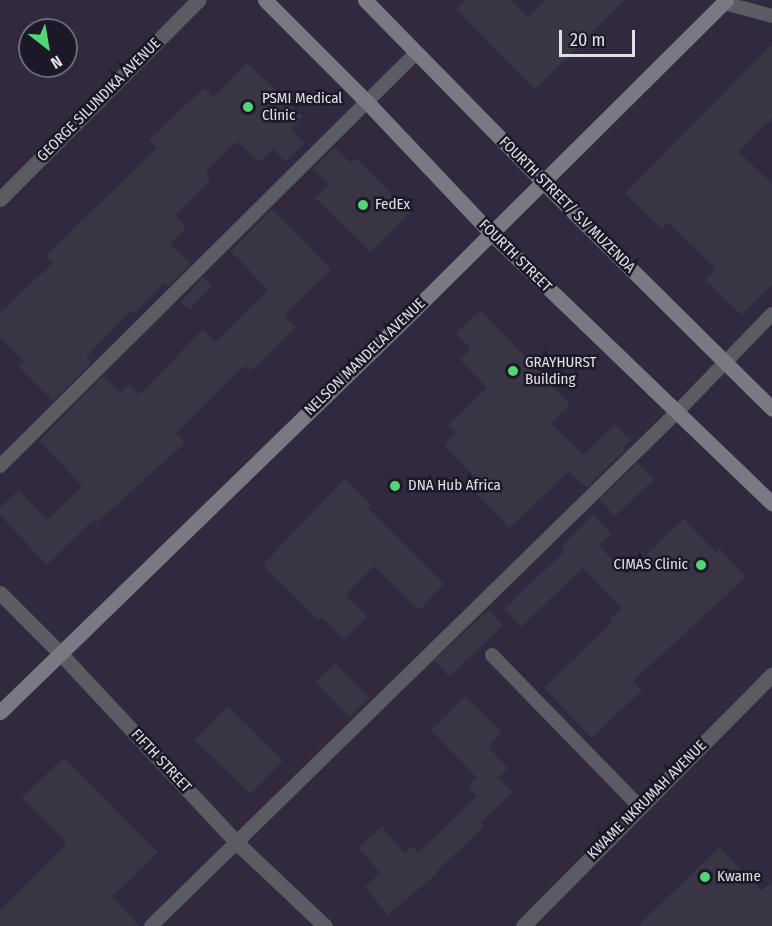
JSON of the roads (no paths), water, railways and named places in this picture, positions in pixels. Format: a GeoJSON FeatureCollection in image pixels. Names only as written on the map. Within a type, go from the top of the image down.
{"type":"FeatureCollection","features":[{"type":"Feature","properties":{"kind":"main road","name":"FOURTH STREET"},"geometry":{"type":"LineString","coordinates":[[265,0],[367,102],[491,233],[675,413],[772,503]]}},
{"type":"Feature","properties":{"kind":"main road","name":"FOURTH STREET/ S.V MUZENDA"},"geometry":{"type":"LineString","coordinates":[[365,0],[542,181],[772,409]]}},
{"type":"Feature","properties":{"kind":"main road","name":"NELSON MANDELA AVENUE"},"geometry":{"type":"LineString","coordinates":[[0,712],[725,1]]}},
{"type":"Feature","properties":{"kind":"street","name":"GEORGE SILUNDIKA AVENUE"},"geometry":{"type":"LineString","coordinates":[[0,200],[198,0]]}},
{"type":"Feature","properties":{"kind":"street","name":"FIFTH STREET"},"geometry":{"type":"LineString","coordinates":[[0,593],[59,652],[235,841],[325,926]]}},
{"type":"Feature","properties":{"kind":"street","name":"KWAME NKRUMAH AVENUE"},"geometry":{"type":"LineString","coordinates":[[523,926],[772,674]]}},
{"type":"Feature","properties":{"kind":"lane"},"geometry":{"type":"LineString","coordinates":[[725,1],[772,16]]}},
{"type":"Feature","properties":{"kind":"lane"},"geometry":{"type":"LineString","coordinates":[[0,466],[416,53]]}},
{"type":"Feature","properties":{"kind":"lane"},"geometry":{"type":"LineString","coordinates":[[151,926],[235,841],[675,413],[772,314]]}},
{"type":"Feature","properties":{"kind":"lane"},"geometry":{"type":"LineString","coordinates":[[492,655],[640,807]]}},
{"type":"Feature","properties":{"kind":"place","name":"PSMI Medical Clinic"},"geometry":{"type":"Point","coordinates":[248,107]}},
{"type":"Feature","properties":{"kind":"place","name":"FedEx"},"geometry":{"type":"Point","coordinates":[363,205]}},
{"type":"Feature","properties":{"kind":"place","name":"GRAYHURST Building"},"geometry":{"type":"Point","coordinates":[513,371]}},
{"type":"Feature","properties":{"kind":"place","name":"DNA Hub Africa"},"geometry":{"type":"Point","coordinates":[395,486]}},
{"type":"Feature","properties":{"kind":"place","name":"CIMAS Clinic"},"geometry":{"type":"Point","coordinates":[701,565]}},
{"type":"Feature","properties":{"kind":"place","name":"Kwame"},"geometry":{"type":"Point","coordinates":[705,877]}}]}
